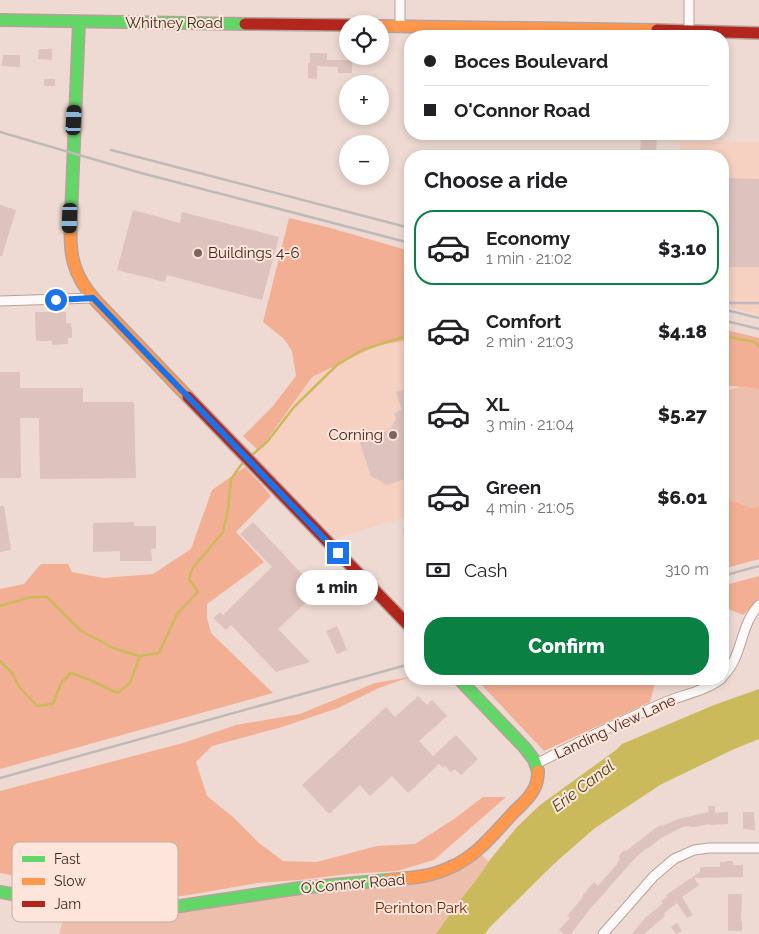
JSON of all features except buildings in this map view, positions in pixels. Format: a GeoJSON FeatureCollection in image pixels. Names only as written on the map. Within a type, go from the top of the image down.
{"type":"FeatureCollection","features":[{"type":"Feature","properties":{"kind":"street"},"geometry":{"type":"LineString","coordinates":[[400,0],[400,26]]}},
{"type":"Feature","properties":{"kind":"street"},"geometry":{"type":"LineString","coordinates":[[689,0],[689,30]]}},
{"type":"Feature","properties":{"kind":"street","name":"Whitney Road"},"geometry":{"type":"LineString","coordinates":[[0,20],[339,25]]}},
{"type":"Feature","properties":{"kind":"street"},"geometry":{"type":"LineString","coordinates":[[79,22],[70,238],[71,253],[77,274],[93,298],[404,621]]}},
{"type":"Feature","properties":{"kind":"street"},"geometry":{"type":"LineString","coordinates":[[389,26],[631,30]]}},
{"type":"Feature","properties":{"kind":"street"},"geometry":{"type":"LineString","coordinates":[[729,32],[759,33]]}},
{"type":"Feature","properties":{"kind":"street"},"geometry":{"type":"LineString","coordinates":[[0,301],[93,298]]}},
{"type":"Feature","properties":{"kind":"street","name":"Landing View Lane"},"geometry":{"type":"LineString","coordinates":[[729,670],[737,657],[751,616],[759,605]]}},
{"type":"Feature","properties":{"kind":"street"},"geometry":{"type":"LineString","coordinates":[[465,685],[524,747],[536,764]]}},
{"type":"Feature","properties":{"kind":"street","name":"Landing View Lane"},"geometry":{"type":"LineString","coordinates":[[536,764],[623,720],[674,698],[711,685]]}},
{"type":"Feature","properties":{"kind":"street","name":"O'Connor Road"},"geometry":{"type":"LineString","coordinates":[[178,906],[300,888],[427,876],[440,872],[464,860],[477,850],[528,797],[534,790],[537,781],[536,764]]}},
{"type":"Feature","properties":{"kind":"street"},"geometry":{"type":"LineString","coordinates":[[603,934],[654,876],[674,859],[694,850],[709,848],[759,848]]}},
{"type":"Feature","properties":{"kind":"shaded area"},"geometry":{"type":"Polygon","coordinates":[[[680,142],[759,142],[759,315],[729,307],[729,150],[679,150],[680,142]]]}},
{"type":"Feature","properties":{"kind":"shaded area"},"geometry":{"type":"Polygon","coordinates":[[[289,218],[404,249],[404,341],[378,345],[312,377],[259,451],[243,436],[273,406],[296,376],[292,351],[284,339],[263,322],[289,218]]]}},
{"type":"Feature","properties":{"kind":"shaded area"},"geometry":{"type":"Polygon","coordinates":[[[729,331],[759,338],[759,389],[729,386],[729,331]]]}},
{"type":"Feature","properties":{"kind":"shaded area"},"geometry":{"type":"Polygon","coordinates":[[[404,341],[404,518],[336,538],[256,457],[312,377],[378,345],[404,341]]]}},
{"type":"Feature","properties":{"kind":"shaded area"},"geometry":{"type":"Polygon","coordinates":[[[245,467],[271,496],[236,532],[264,562],[207,604],[207,618],[211,633],[273,693],[0,769],[0,589],[24,584],[41,564],[68,564],[72,572],[104,578],[153,574],[191,549],[212,490],[245,467]]]}},
{"type":"Feature","properties":{"kind":"shaded area"},"geometry":{"type":"Polygon","coordinates":[[[729,496],[731,501],[754,508],[759,506],[759,559],[729,567],[729,496]]]}},
{"type":"Feature","properties":{"kind":"shaded area"},"geometry":{"type":"Polygon","coordinates":[[[759,576],[759,599],[743,615],[729,610],[729,584],[759,576]]]}},
{"type":"Feature","properties":{"kind":"shaded area"},"geometry":{"type":"Polygon","coordinates":[[[404,678],[338,708],[282,727],[212,746],[196,762],[207,796],[233,817],[259,843],[283,861],[317,862],[377,846],[415,844],[454,819],[483,797],[506,797],[434,860],[397,871],[257,883],[178,896],[178,842],[12,842],[12,875],[0,873],[0,791],[183,743],[236,725],[300,714],[375,683],[404,678]]]}},
{"type":"Feature","properties":{"kind":"shaded area"},"geometry":{"type":"Polygon","coordinates":[[[482,685],[654,685],[650,702],[544,751],[482,685]]]}},
{"type":"Feature","properties":{"kind":"green space"},"geometry":{"type":"Polygon","coordinates":[[[740,387],[759,389],[759,506],[754,508],[731,501],[729,496],[729,390],[740,387]]]}},
{"type":"Feature","properties":{"kind":"green space","name":"Perinton Park"},"geometry":{"type":"Polygon","coordinates":[[[481,854],[489,862],[436,934],[59,934],[62,922],[178,922],[178,902],[394,886],[481,854]]]}},
{"type":"Feature","properties":{"kind":"water","name":"Erie Canal"},"geometry":{"type":"Polygon","coordinates":[[[759,689],[759,739],[660,785],[595,828],[556,862],[485,934],[436,934],[493,856],[517,827],[540,805],[622,744],[714,705],[759,689]]]}},
{"type":"Feature","properties":{"kind":"waterway"},"geometry":{"type":"LineString","coordinates":[[729,337],[755,342],[759,347]]}},
{"type":"Feature","properties":{"kind":"waterway"},"geometry":{"type":"LineString","coordinates":[[252,455],[267,442],[294,407],[337,365],[362,350],[404,338]]}},
{"type":"Feature","properties":{"kind":"waterway"},"geometry":{"type":"LineString","coordinates":[[0,606],[31,597],[47,597],[80,630],[113,648],[140,656],[159,653],[177,614],[198,592],[189,579],[192,569],[223,532],[228,510],[231,479],[244,462]]}},
{"type":"Feature","properties":{"kind":"waterway"},"geometry":{"type":"LineString","coordinates":[[0,661],[12,673],[20,688],[37,706],[53,704],[61,683],[71,673],[117,693],[130,683],[140,656]]}},
{"type":"Feature","properties":{"kind":"railway"},"geometry":{"type":"LineString","coordinates":[[0,132],[141,173],[404,241]]}},
{"type":"Feature","properties":{"kind":"railway"},"geometry":{"type":"LineString","coordinates":[[111,150],[404,226]]}},
{"type":"Feature","properties":{"kind":"railway"},"geometry":{"type":"LineString","coordinates":[[729,303],[759,303]]}},
{"type":"Feature","properties":{"kind":"railway"},"geometry":{"type":"LineString","coordinates":[[729,311],[759,318]]}},
{"type":"Feature","properties":{"kind":"railway"},"geometry":{"type":"LineString","coordinates":[[729,322],[759,329]]}},
{"type":"Feature","properties":{"kind":"railway"},"geometry":{"type":"LineString","coordinates":[[729,574],[759,566]]}},
{"type":"Feature","properties":{"kind":"railway"},"geometry":{"type":"LineString","coordinates":[[0,778],[404,666]]}},
{"type":"Feature","properties":{"kind":"traffic: fast"},"geometry":{"type":"LineString","coordinates":[[0,20],[245,24]]}},
{"type":"Feature","properties":{"kind":"traffic: fast"},"geometry":{"type":"LineString","coordinates":[[71,216],[79,22]]}},
{"type":"Feature","properties":{"kind":"traffic: fast"},"geometry":{"type":"LineString","coordinates":[[465,685],[525,748],[534,760],[538,771]]}},
{"type":"Feature","properties":{"kind":"traffic: fast"},"geometry":{"type":"LineString","coordinates":[[178,906],[300,888],[388,880]]}},
{"type":"Feature","properties":{"kind":"traffic: fast"},"geometry":{"type":"LineString","coordinates":[[0,892],[12,894]]}},
{"type":"Feature","properties":{"kind":"traffic: slow"},"geometry":{"type":"LineString","coordinates":[[389,26],[657,30]]}},
{"type":"Feature","properties":{"kind":"traffic: slow"},"geometry":{"type":"LineString","coordinates":[[71,216],[71,252],[77,272],[88,292],[188,397]]}},
{"type":"Feature","properties":{"kind":"traffic: slow"},"geometry":{"type":"LineString","coordinates":[[388,880],[436,873],[469,857],[485,843],[530,795],[536,785],[538,771]]}},
{"type":"Feature","properties":{"kind":"traffic: jam"},"geometry":{"type":"LineString","coordinates":[[245,24],[339,25]]}},
{"type":"Feature","properties":{"kind":"traffic: jam"},"geometry":{"type":"LineString","coordinates":[[729,32],[759,33]]}},
{"type":"Feature","properties":{"kind":"traffic: jam"},"geometry":{"type":"LineString","coordinates":[[188,397],[404,621]]}},
{"type":"Feature","properties":{"kind":"place","name":"Buildings 4-6"},"geometry":{"type":"Point","coordinates":[198,253]}},
{"type":"Feature","properties":{"kind":"place","name":"Corning"},"geometry":{"type":"Point","coordinates":[393,435]}},
{"type":"Feature","properties":{"kind":"route"},"geometry":{"type":"LineString","coordinates":[[56,300],[93,298],[338,553]]}}]}
